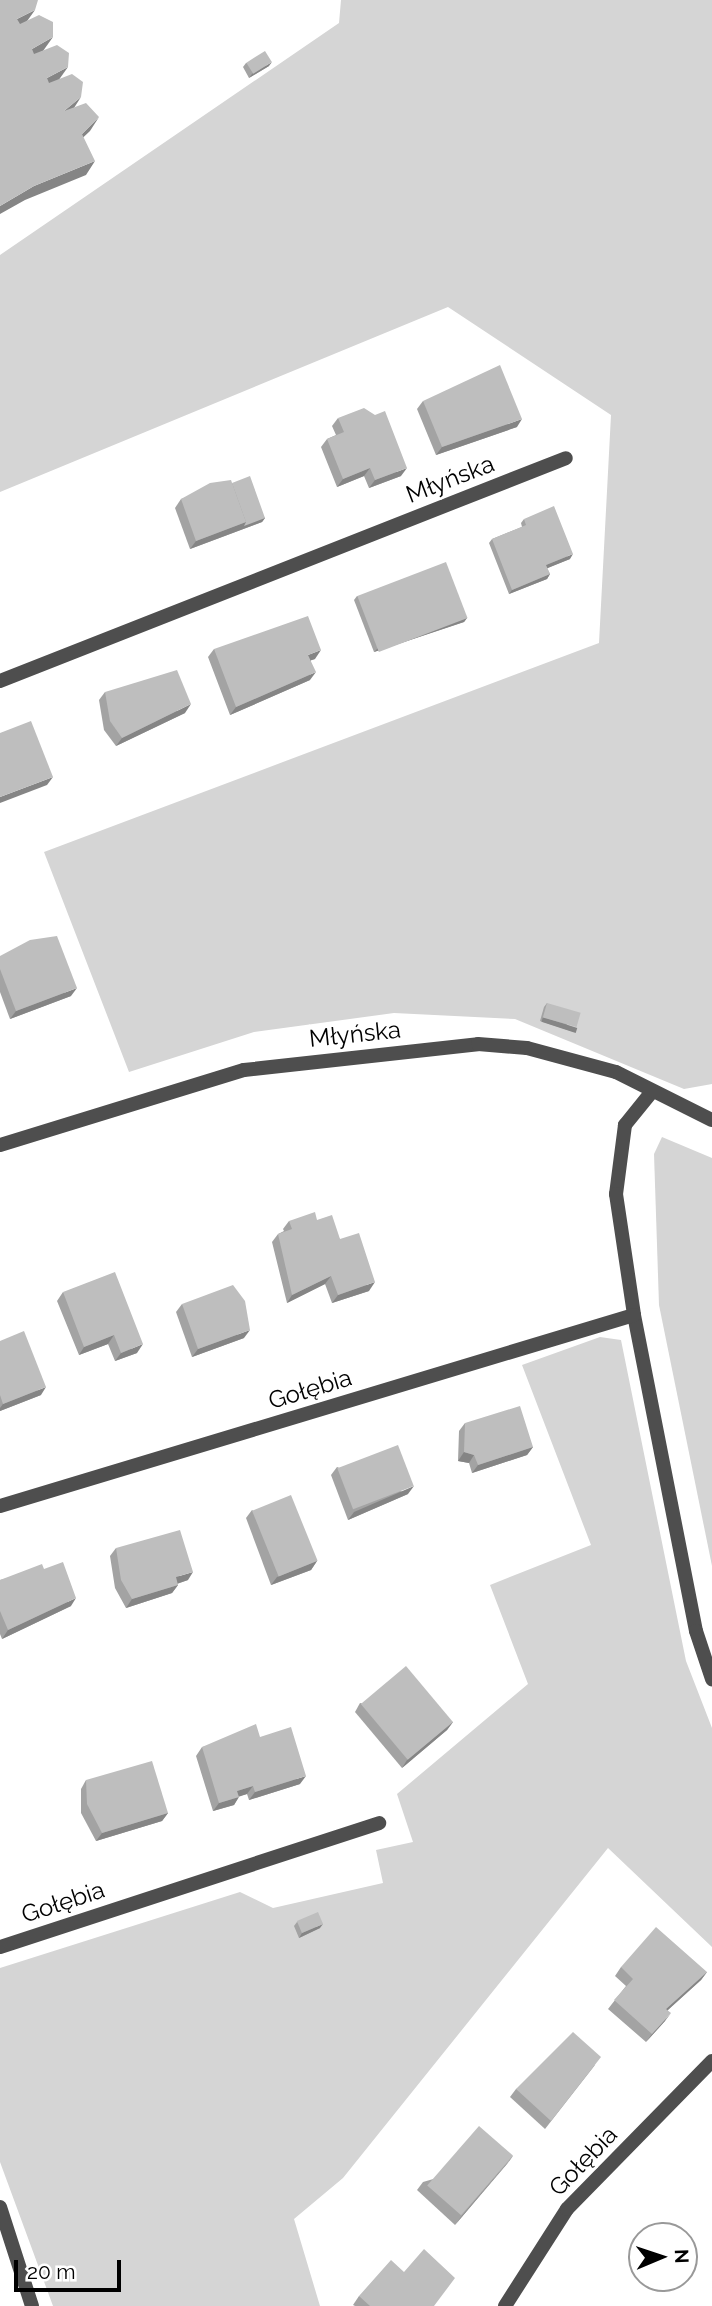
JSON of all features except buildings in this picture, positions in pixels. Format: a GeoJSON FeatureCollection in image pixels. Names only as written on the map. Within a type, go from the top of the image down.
{"type":"FeatureCollection","features":[{"type":"Feature","properties":{"kind":"street","name":"Młyńska"},"geometry":{"type":"LineString","coordinates":[[0,681],[566,458]]}},
{"type":"Feature","properties":{"kind":"street","name":"Młyńska"},"geometry":{"type":"LineString","coordinates":[[0,1145],[244,1070],[478,1044],[527,1048],[616,1072],[650,1094],[712,1121]]}},
{"type":"Feature","properties":{"kind":"street"},"geometry":{"type":"LineString","coordinates":[[650,1094],[625,1125],[616,1194],[634,1314],[696,1631],[712,1679]]}},
{"type":"Feature","properties":{"kind":"street","name":"Gołębia"},"geometry":{"type":"LineString","coordinates":[[0,1506],[634,1314]]}},
{"type":"Feature","properties":{"kind":"street","name":"Gołębia"},"geometry":{"type":"LineString","coordinates":[[0,1947],[380,1823]]}},
{"type":"Feature","properties":{"kind":"street","name":"Gołębia"},"geometry":{"type":"LineString","coordinates":[[505,2306],[567,2209],[712,2061]]}},
{"type":"Feature","properties":{"kind":"street"},"geometry":{"type":"LineString","coordinates":[[0,2207],[32,2306]]}},
{"type":"Feature","properties":{"kind":"shaded area"},"geometry":{"type":"Polygon","coordinates":[[[341,0],[712,0],[712,1084],[684,1089],[515,1019],[394,1013],[254,1032],[129,1072],[44,852],[599,643],[611,415],[448,307],[0,492],[0,255],[339,23],[341,0]]]}},
{"type":"Feature","properties":{"kind":"shaded area"},"geometry":{"type":"Polygon","coordinates":[[[662,1137],[712,1158],[712,1566],[659,1305],[654,1154],[662,1137]]]}},
{"type":"Feature","properties":{"kind":"shaded area"},"geometry":{"type":"Polygon","coordinates":[[[600,1337],[621,1340],[686,1661],[712,1728],[712,1947],[608,1848],[343,2178],[294,2219],[320,2306],[53,2306],[0,2162],[0,1968],[240,1892],[273,1908],[383,1883],[376,1850],[413,1842],[397,1794],[528,1684],[490,1585],[591,1545],[522,1365],[600,1337]]]}}]}
